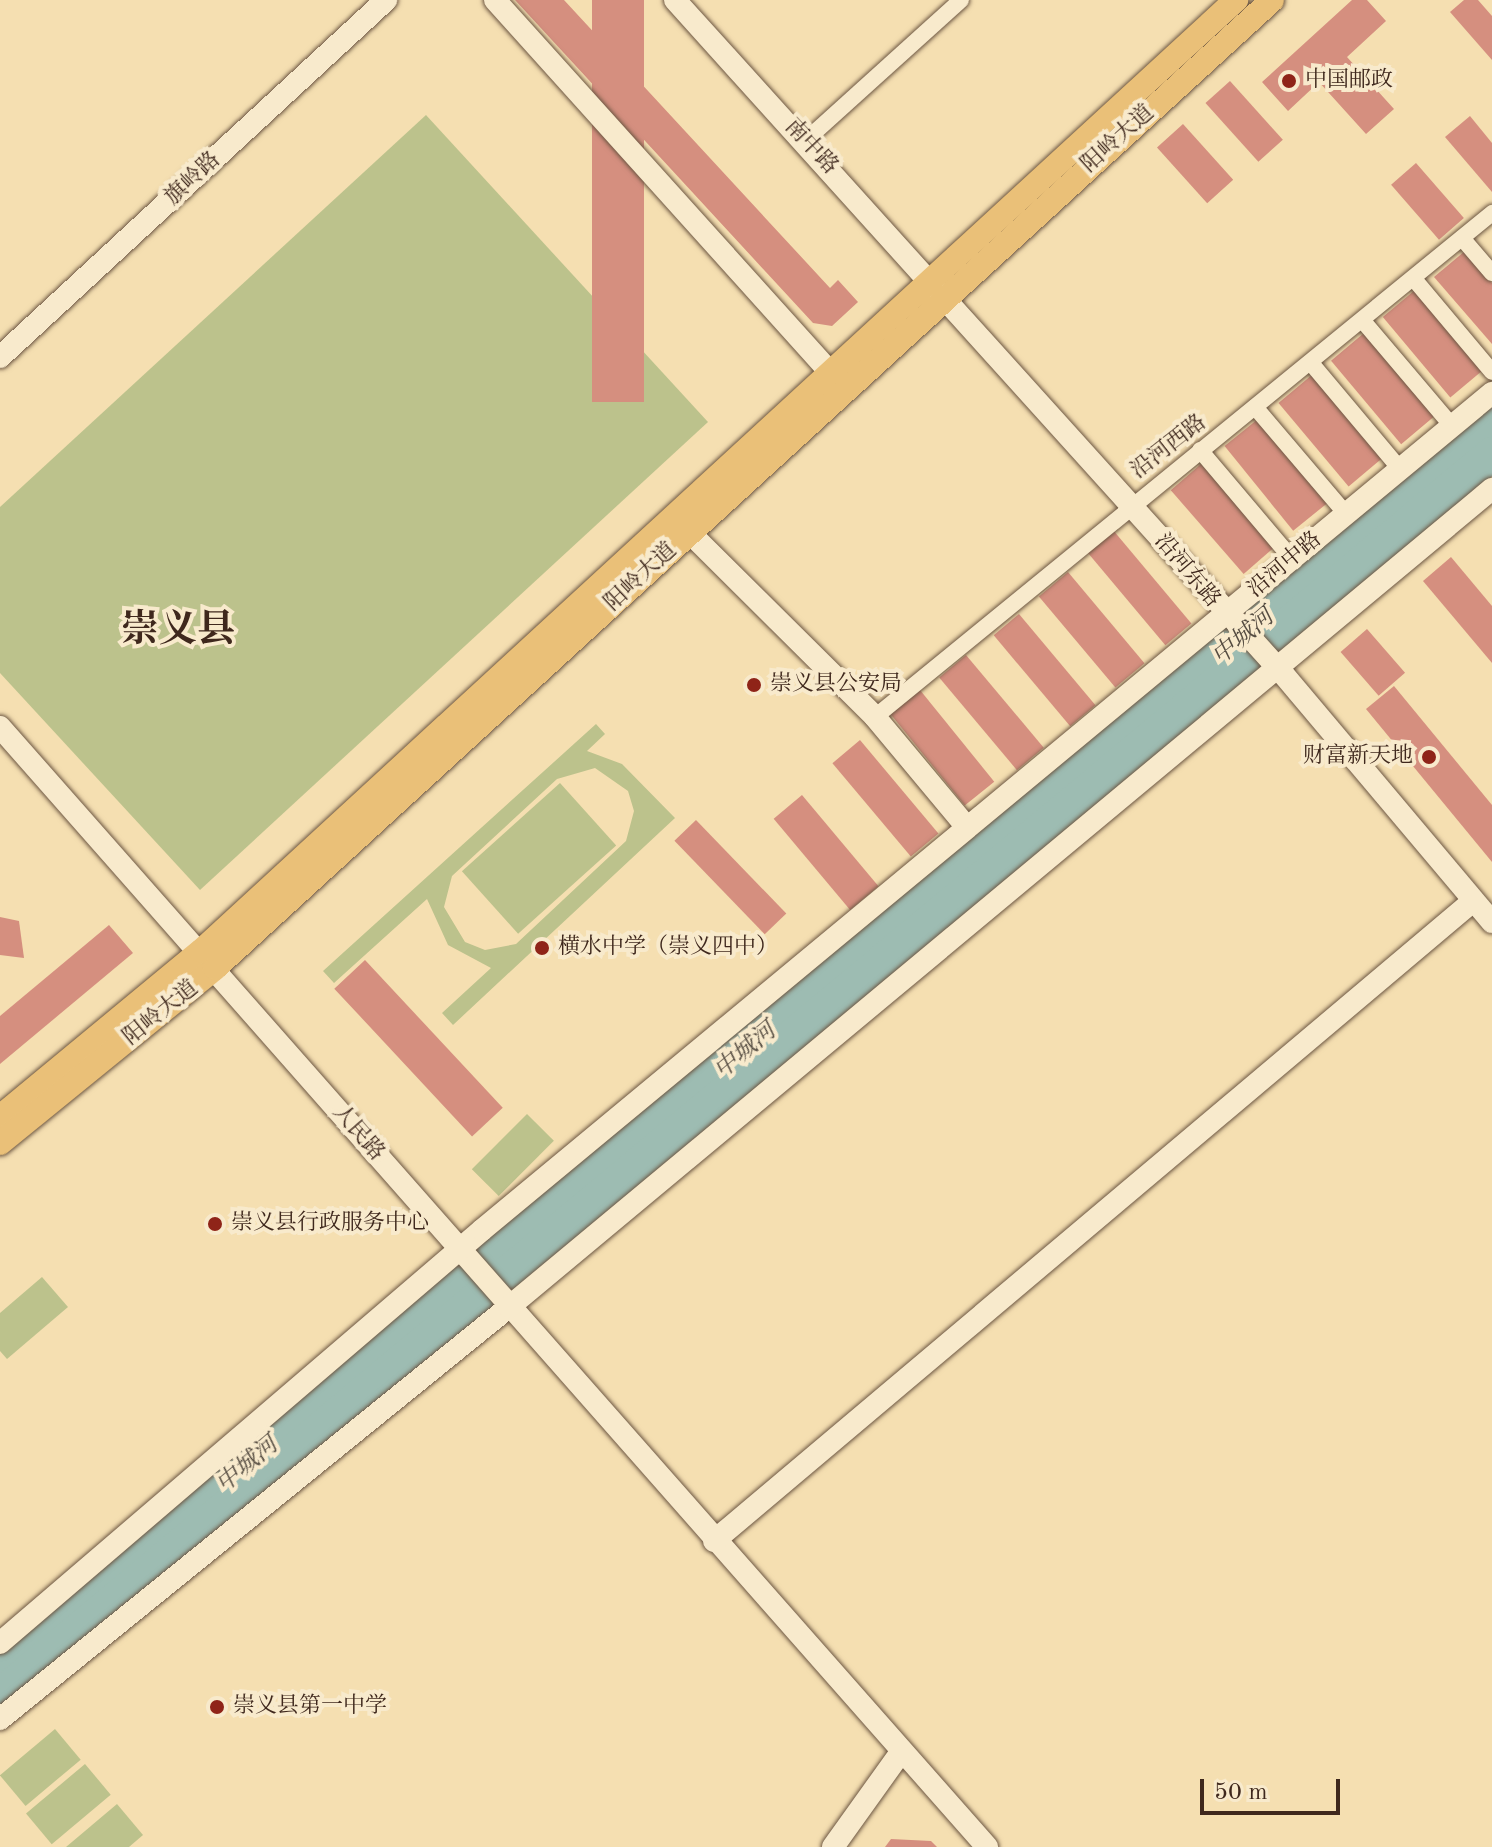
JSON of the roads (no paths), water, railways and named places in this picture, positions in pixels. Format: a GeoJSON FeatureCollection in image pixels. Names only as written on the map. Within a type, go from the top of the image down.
{"type":"FeatureCollection","features":[{"type":"Feature","properties":{"kind":"main road","name":"阳岭大道"},"geometry":{"type":"LineString","coordinates":[[0,1143],[689,532],[938,286],[1236,0]]}},
{"type":"Feature","properties":{"kind":"main road","name":"阳岭大道"},"geometry":{"type":"LineString","coordinates":[[0,1117],[208,960],[830,372],[938,286],[1272,0]]}},
{"type":"Feature","properties":{"kind":"street","name":"旗岭路"},"geometry":{"type":"LineString","coordinates":[[0,357],[386,0]]}},
{"type":"Feature","properties":{"kind":"street"},"geometry":{"type":"LineString","coordinates":[[495,0],[830,372]]}},
{"type":"Feature","properties":{"kind":"street","name":"南中路"},"geometry":{"type":"LineString","coordinates":[[675,0],[938,286]]}},
{"type":"Feature","properties":{"kind":"street"},"geometry":{"type":"LineString","coordinates":[[805,141],[961,0]]}},
{"type":"Feature","properties":{"kind":"street","name":"沿河西路"},"geometry":{"type":"LineString","coordinates":[[875,717],[1492,213]]}},
{"type":"Feature","properties":{"kind":"street"},"geometry":{"type":"LineString","coordinates":[[1462,238],[1492,273]]}},
{"type":"Feature","properties":{"kind":"street"},"geometry":{"type":"LineString","coordinates":[[1414,279],[1492,372]]}},
{"type":"Feature","properties":{"kind":"street","name":"沿河东路"},"geometry":{"type":"LineString","coordinates":[[938,286],[1132,505],[1492,922]]}},
{"type":"Feature","properties":{"kind":"street"},"geometry":{"type":"LineString","coordinates":[[1363,321],[1452,426]]}},
{"type":"Feature","properties":{"kind":"street"},"geometry":{"type":"LineString","coordinates":[[1311,363],[1400,469]]}},
{"type":"Feature","properties":{"kind":"street","name":"沿河中路"},"geometry":{"type":"LineString","coordinates":[[0,1643],[464,1254],[965,825],[1228,619],[1292,559],[1492,393]]}},
{"type":"Feature","properties":{"kind":"street"},"geometry":{"type":"LineString","coordinates":[[1255,407],[1346,514]]}},
{"type":"Feature","properties":{"kind":"street"},"geometry":{"type":"LineString","coordinates":[[1200,450],[1292,559]]}},
{"type":"Feature","properties":{"kind":"street"},"geometry":{"type":"LineString","coordinates":[[0,1719],[1269,664],[1492,489]]}},
{"type":"Feature","properties":{"kind":"street"},"geometry":{"type":"LineString","coordinates":[[689,532],[875,717],[965,825]]}},
{"type":"Feature","properties":{"kind":"street","name":"人民路"},"geometry":{"type":"LineString","coordinates":[[0,727],[208,960],[714,1541],[987,1847]]}},
{"type":"Feature","properties":{"kind":"street"},"geometry":{"type":"LineString","coordinates":[[714,1541],[1473,901]]}},
{"type":"Feature","properties":{"kind":"street"},"geometry":{"type":"LineString","coordinates":[[833,1847],[901,1752]]}},
{"type":"Feature","properties":{"kind":"waterway","name":"中城河"},"geometry":{"type":"LineString","coordinates":[[0,1657],[1492,418]]}},
{"type":"Feature","properties":{"kind":"waterway","name":"中城河"},"geometry":{"type":"LineString","coordinates":[[0,1695],[1492,454]]}},
{"type":"Feature","properties":{"kind":"place","name":"中国邮政"},"geometry":{"type":"Point","coordinates":[1289,81]}},
{"type":"Feature","properties":{"kind":"place","name":"崇义县公安局"},"geometry":{"type":"Point","coordinates":[754,685]}},
{"type":"Feature","properties":{"kind":"place","name":"财富新天地"},"geometry":{"type":"Point","coordinates":[1429,757]}},
{"type":"Feature","properties":{"kind":"place","name":"横水中学（崇义四中）"},"geometry":{"type":"Point","coordinates":[542,948]}},
{"type":"Feature","properties":{"kind":"place","name":"崇义县行政服务中心"},"geometry":{"type":"Point","coordinates":[215,1224]}},
{"type":"Feature","properties":{"kind":"place","name":"崇义县第一中学"},"geometry":{"type":"Point","coordinates":[217,1707]}},
{"type":"Feature","properties":{"kind":"district","name":"崇义县"},"geometry":{"type":"Point","coordinates":[178,632]}}]}
